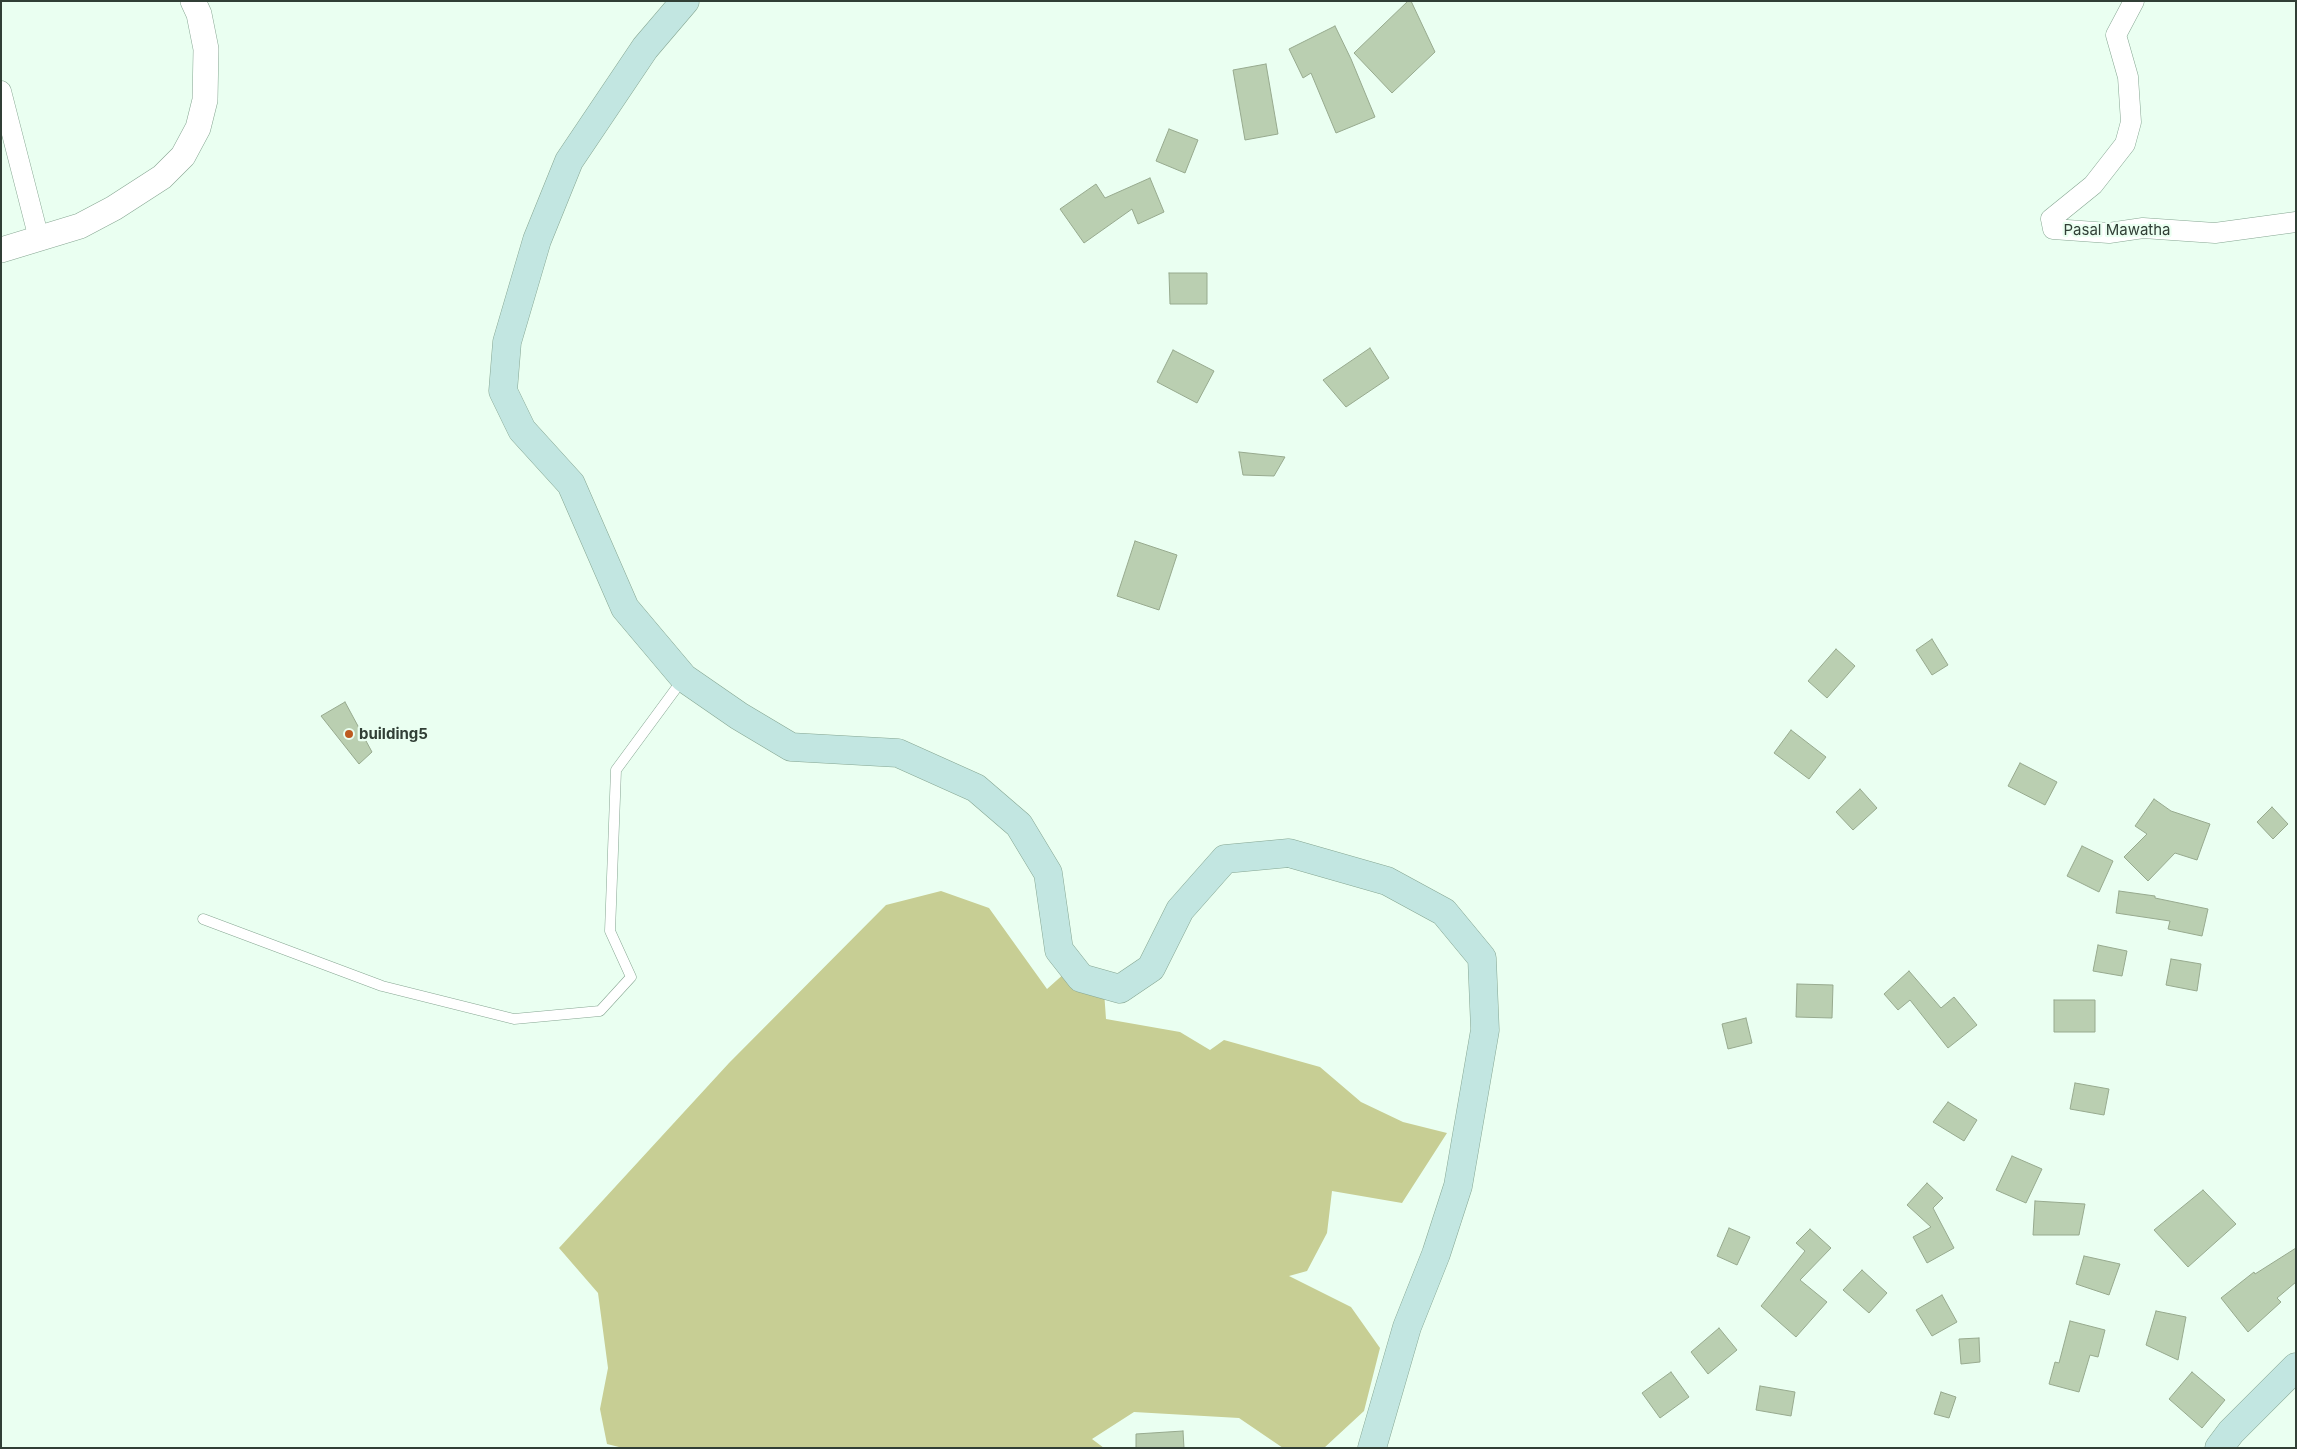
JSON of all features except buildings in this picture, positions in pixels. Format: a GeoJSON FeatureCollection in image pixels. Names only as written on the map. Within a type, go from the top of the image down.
{"type":"FeatureCollection","features":[{"type":"Feature","properties":{"kind":"main road"},"geometry":{"type":"LineString","coordinates":[[685,1],[645,48],[569,161],[537,240],[507,342],[503,391],[522,430],[571,484],[625,608],[684,678],[739,716],[791,747],[898,753],[976,788],[1019,825],[1048,873],[1059,950],[1081,978],[1120,989],[1151,968],[1180,910],[1226,859],[1289,853],[1387,881],[1444,912],[1482,958],[1485,1030],[1458,1186],[1436,1254],[1407,1327],[1372,1448]]}},
{"type":"Feature","properties":{"kind":"main road"},"geometry":{"type":"LineString","coordinates":[[2220,1448],[2231,1432],[2296,1367]]}},
{"type":"Feature","properties":{"kind":"street"},"geometry":{"type":"LineString","coordinates":[[1,250],[80,226],[114,208],[162,177],[183,156],[198,128],[205,100],[206,49],[199,14],[193,1]]}},
{"type":"Feature","properties":{"kind":"street","name":"Pasal Mawatha"},"geometry":{"type":"LineString","coordinates":[[2134,1],[2116,35],[2128,77],[2131,122],[2125,144],[2093,185],[2051,219],[2053,230],[2108,233],[2143,228],[2215,233],[2296,222]]}},
{"type":"Feature","properties":{"kind":"street"},"geometry":{"type":"LineString","coordinates":[[1,91],[38,239]]}},
{"type":"Feature","properties":{"kind":"lane"},"geometry":{"type":"LineString","coordinates":[[203,919],[382,986],[514,1019],[600,1011],[631,977],[610,931],[616,770],[684,678]]}},
{"type":"Feature","properties":{"kind":"green space"},"geometry":{"type":"Polygon","coordinates":[[[941,891],[989,908],[1047,989],[1075,964],[1103,977],[1106,1019],[1180,1032],[1210,1050],[1224,1040],[1320,1067],[1361,1102],[1403,1122],[1447,1133],[1402,1203],[1332,1191],[1327,1233],[1307,1271],[1289,1276],[1351,1307],[1380,1348],[1364,1411],[1324,1448],[1283,1448],[1239,1418],[1134,1412],[1092,1439],[1104,1448],[623,1448],[607,1444],[600,1409],[608,1368],[598,1293],[559,1248],[729,1063],[886,905],[941,891]]]}},
{"type":"Feature","properties":{"kind":"place","name":"building5"},"geometry":{"type":"Point","coordinates":[349,734]}}]}
